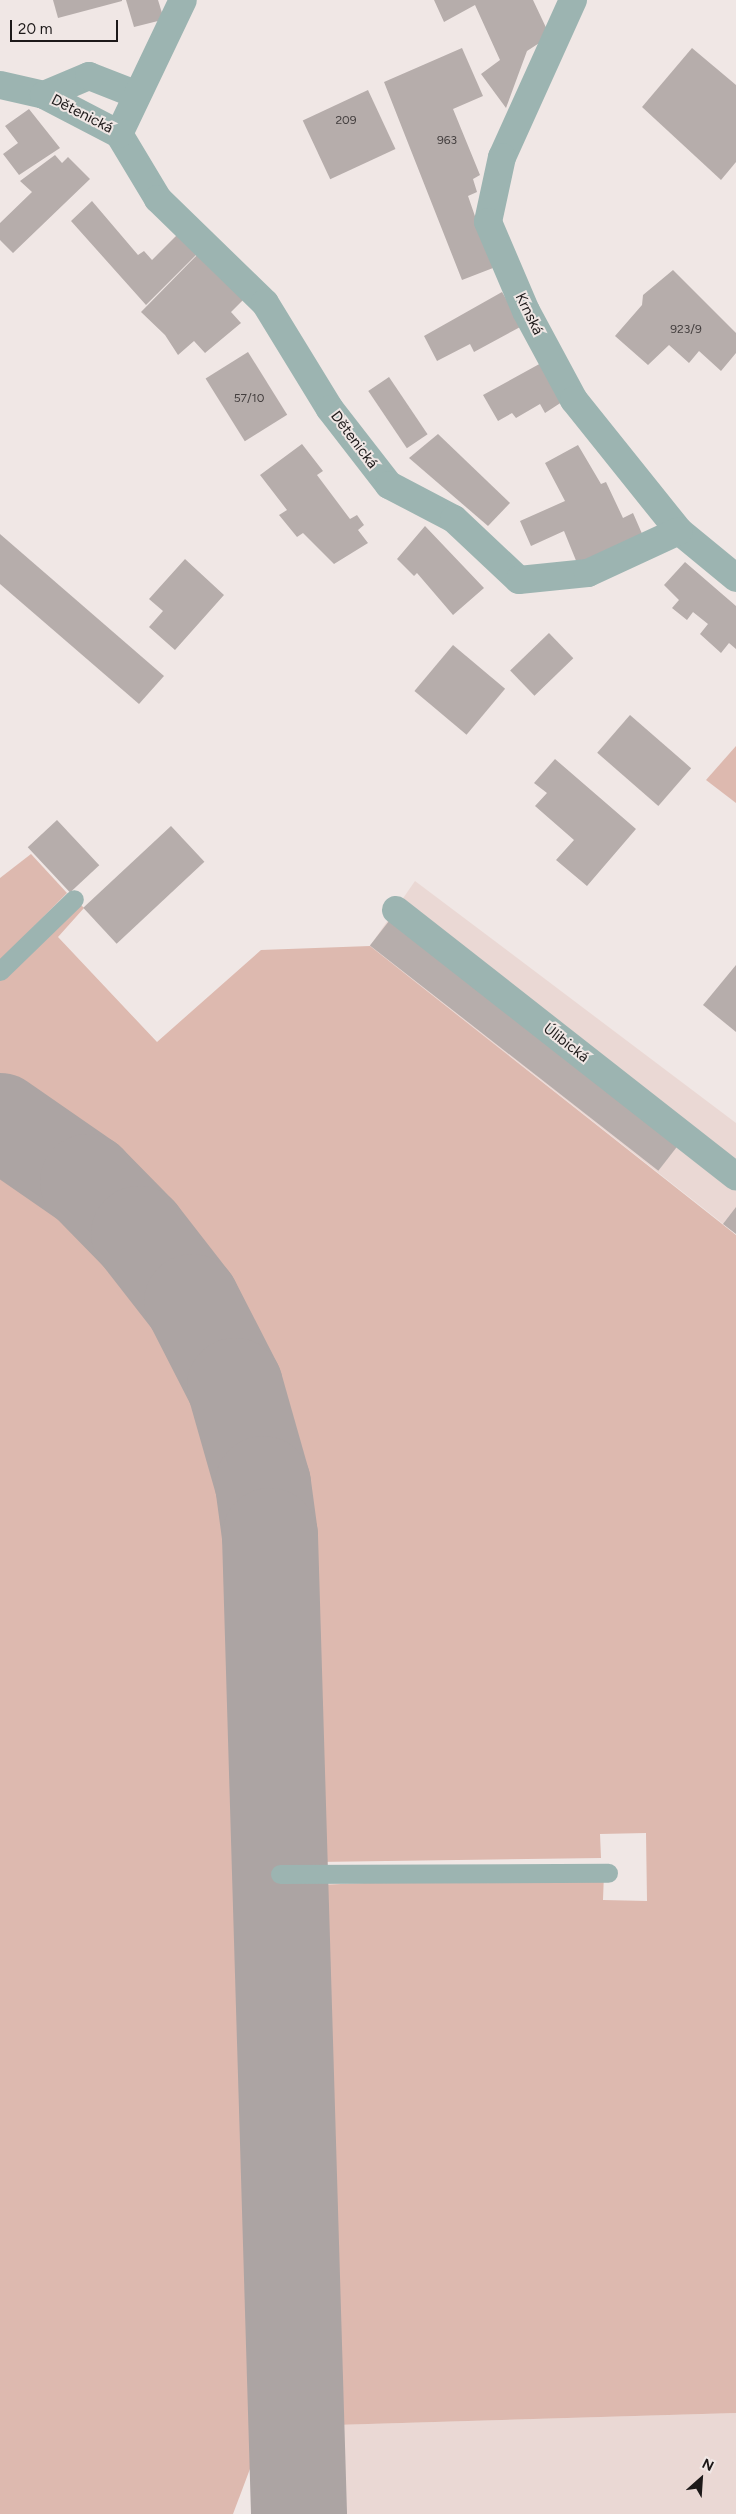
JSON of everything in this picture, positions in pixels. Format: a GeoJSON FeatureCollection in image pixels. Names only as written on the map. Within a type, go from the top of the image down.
{"type":"FeatureCollection","features":[{"type":"Feature","properties":{"kind":"street","name":"Dětenická"},"geometry":{"type":"LineString","coordinates":[[119,134],[136,94],[183,0]]}},
{"type":"Feature","properties":{"kind":"street","name":"Krnská"},"geometry":{"type":"LineString","coordinates":[[573,0],[502,157],[488,222],[526,311],[574,400],[679,532],[736,578]]}},
{"type":"Feature","properties":{"kind":"street","name":"Dětenická"},"geometry":{"type":"LineString","coordinates":[[44,95],[89,76],[136,94]]}},
{"type":"Feature","properties":{"kind":"street","name":"Dětenická"},"geometry":{"type":"LineString","coordinates":[[0,85],[44,95],[119,134],[158,199],[265,303],[330,408],[388,485],[454,519],[519,580],[588,573],[679,532]]}},
{"type":"Feature","properties":{"kind":"street","name":"Úlibická"},"geometry":{"type":"LineString","coordinates":[[396,910],[736,1177]]}},
{"type":"Feature","properties":{"kind":"lane"},"geometry":{"type":"LineString","coordinates":[[0,971],[74,899]]}},
{"type":"Feature","properties":{"kind":"lane"},"geometry":{"type":"LineString","coordinates":[[280,1874],[608,1873]]}},
{"type":"Feature","properties":{"kind":"shaded area"},"geometry":{"type":"Polygon","coordinates":[[[736,746],[736,803],[706,780],[736,746]]]}},
{"type":"Feature","properties":{"kind":"shaded area"},"geometry":{"type":"Polygon","coordinates":[[[31,854],[67,893],[0,961],[0,878],[31,854]]]}},
{"type":"Feature","properties":{"kind":"shaded area"},"geometry":{"type":"Polygon","coordinates":[[[415,881],[736,1123],[736,1234],[370,946],[415,881]]]}},
{"type":"Feature","properties":{"kind":"shaded area"},"geometry":{"type":"Polygon","coordinates":[[[80,904],[84,908],[58,937],[157,1042],[261,950],[370,946],[736,1235],[736,2413],[335,2425],[317,1885],[604,1873],[603,1900],[647,1901],[646,1833],[600,1834],[601,1858],[316,1862],[305,1537],[285,1427],[262,1366],[210,1263],[165,1208],[115,1159],[59,1115],[0,1079],[0,980],[80,904]]]}},
{"type":"Feature","properties":{"kind":"shaded area"},"geometry":{"type":"Polygon","coordinates":[[[0,1172],[80,1234],[133,1294],[176,1363],[213,1447],[233,1528],[256,2453],[233,2514],[0,2514],[0,1172]]]}},
{"type":"Feature","properties":{"kind":"shaded area"},"geometry":{"type":"Polygon","coordinates":[[[736,2413],[736,2514],[345,2514],[338,2507],[335,2425],[736,2413]]]}},
{"type":"Feature","properties":{"kind":"building"},"geometry":{"type":"Polygon","coordinates":[[[53,0],[122,0],[122,1],[58,18],[53,0]]]}},
{"type":"Feature","properties":{"kind":"building"},"geometry":{"type":"Polygon","coordinates":[[[126,0],[158,0],[162,13],[158,21],[134,27],[126,0]]]}},
{"type":"Feature","properties":{"kind":"building"},"geometry":{"type":"Polygon","coordinates":[[[434,0],[533,0],[550,36],[527,51],[506,108],[481,74],[500,60],[475,5],[444,22],[434,0]]]}},
{"type":"Feature","properties":{"kind":"building"},"geometry":{"type":"Polygon","coordinates":[[[462,48],[483,96],[453,109],[480,175],[473,179],[477,192],[468,196],[493,268],[462,280],[384,82],[462,48]]]}},
{"type":"Feature","properties":{"kind":"building"},"geometry":{"type":"Polygon","coordinates":[[[692,48],[736,85],[736,162],[721,180],[642,107],[692,48]]]}},
{"type":"Feature","properties":{"kind":"building"},"geometry":{"type":"Polygon","coordinates":[[[368,90],[395,149],[330,179],[303,120],[368,90]]]}},
{"type":"Feature","properties":{"kind":"building"},"geometry":{"type":"Polygon","coordinates":[[[29,109],[60,148],[19,175],[3,154],[18,143],[5,126],[29,109]]]}},
{"type":"Feature","properties":{"kind":"building"},"geometry":{"type":"Polygon","coordinates":[[[55,155],[62,163],[68,157],[90,179],[13,253],[0,240],[0,223],[32,192],[20,181],[55,155]]]}},
{"type":"Feature","properties":{"kind":"building"},"geometry":{"type":"Polygon","coordinates":[[[92,201],[138,255],[144,251],[152,260],[179,233],[198,253],[146,305],[71,221],[92,201]]]}},
{"type":"Feature","properties":{"kind":"building"},"geometry":{"type":"Polygon","coordinates":[[[199,253],[244,299],[231,312],[241,323],[205,353],[194,341],[178,355],[165,335],[141,312],[199,253]]]}},
{"type":"Feature","properties":{"kind":"building"},"geometry":{"type":"Polygon","coordinates":[[[673,270],[736,333],[736,353],[721,371],[699,351],[689,363],[669,345],[648,365],[615,336],[642,305],[643,295],[673,270]]]}},
{"type":"Feature","properties":{"kind":"building"},"geometry":{"type":"Polygon","coordinates":[[[502,292],[522,326],[474,352],[470,344],[437,361],[424,336],[502,292]]]}},
{"type":"Feature","properties":{"kind":"building"},"geometry":{"type":"Polygon","coordinates":[[[248,352],[287,415],[245,441],[206,378],[248,352]]]}},
{"type":"Feature","properties":{"kind":"building"},"geometry":{"type":"Polygon","coordinates":[[[543,362],[565,400],[545,413],[540,404],[516,418],[512,413],[498,421],[483,395],[543,362]]]}},
{"type":"Feature","properties":{"kind":"building"},"geometry":{"type":"Polygon","coordinates":[[[389,377],[428,434],[407,448],[368,391],[389,377]]]}},
{"type":"Feature","properties":{"kind":"building"},"geometry":{"type":"Polygon","coordinates":[[[438,434],[510,503],[488,526],[409,458],[438,434]]]}},
{"type":"Feature","properties":{"kind":"building"},"geometry":{"type":"Polygon","coordinates":[[[302,444],[323,471],[317,475],[350,519],[357,515],[364,525],[358,530],[368,543],[334,564],[303,533],[297,537],[279,515],[287,510],[260,475],[302,444]]]}},
{"type":"Feature","properties":{"kind":"building"},"geometry":{"type":"Polygon","coordinates":[[[578,445],[601,484],[606,482],[623,518],[633,513],[643,536],[577,563],[564,531],[531,546],[520,521],[565,501],[545,463],[578,445]]]}},
{"type":"Feature","properties":{"kind":"building"},"geometry":{"type":"Polygon","coordinates":[[[425,526],[484,588],[453,615],[417,573],[414,576],[397,559],[425,526]]]}},
{"type":"Feature","properties":{"kind":"building"},"geometry":{"type":"Polygon","coordinates":[[[0,534],[164,676],[139,704],[0,584],[0,534]]]}},
{"type":"Feature","properties":{"kind":"building"},"geometry":{"type":"Polygon","coordinates":[[[185,559],[224,595],[175,650],[149,627],[163,611],[149,599],[185,559]]]}},
{"type":"Feature","properties":{"kind":"building"},"geometry":{"type":"Polygon","coordinates":[[[685,562],[736,606],[736,649],[729,643],[721,653],[700,634],[708,624],[693,612],[687,620],[672,608],[679,600],[664,585],[685,562]]]}},
{"type":"Feature","properties":{"kind":"building"},"geometry":{"type":"Polygon","coordinates":[[[549,633],[573,658],[534,696],[510,671],[549,633]]]}},
{"type":"Feature","properties":{"kind":"building"},"geometry":{"type":"Polygon","coordinates":[[[453,645],[505,689],[467,735],[414,691],[453,645]]]}},
{"type":"Feature","properties":{"kind":"building"},"geometry":{"type":"Polygon","coordinates":[[[630,715],[691,768],[658,806],[597,753],[630,715]]]}},
{"type":"Feature","properties":{"kind":"building"},"geometry":{"type":"Polygon","coordinates":[[[555,759],[636,829],[587,886],[556,860],[574,840],[535,806],[547,793],[534,783],[555,759]]]}},
{"type":"Feature","properties":{"kind":"building"},"geometry":{"type":"Polygon","coordinates":[[[57,820],[99,865],[70,893],[28,847],[57,820]]]}},
{"type":"Feature","properties":{"kind":"building"},"geometry":{"type":"Polygon","coordinates":[[[171,826],[204,862],[117,944],[83,908],[171,826]]]}},
{"type":"Feature","properties":{"kind":"building"},"geometry":{"type":"Polygon","coordinates":[[[389,921],[677,1146],[658,1171],[370,945],[389,921]]]}},
{"type":"Feature","properties":{"kind":"building"},"geometry":{"type":"Polygon","coordinates":[[[736,965],[736,1032],[703,1005],[736,965]]]}},
{"type":"Feature","properties":{"kind":"building"},"geometry":{"type":"Polygon","coordinates":[[[736,1207],[736,1234],[723,1224],[736,1207]]]}},
{"type":"Feature","properties":{"kind":"taxiway"},"geometry":{"type":"LineString","coordinates":[[0,1121],[88,1182],[139,1234],[192,1302],[235,1386],[263,1484],[270,1536],[299,2514]]}}]}
